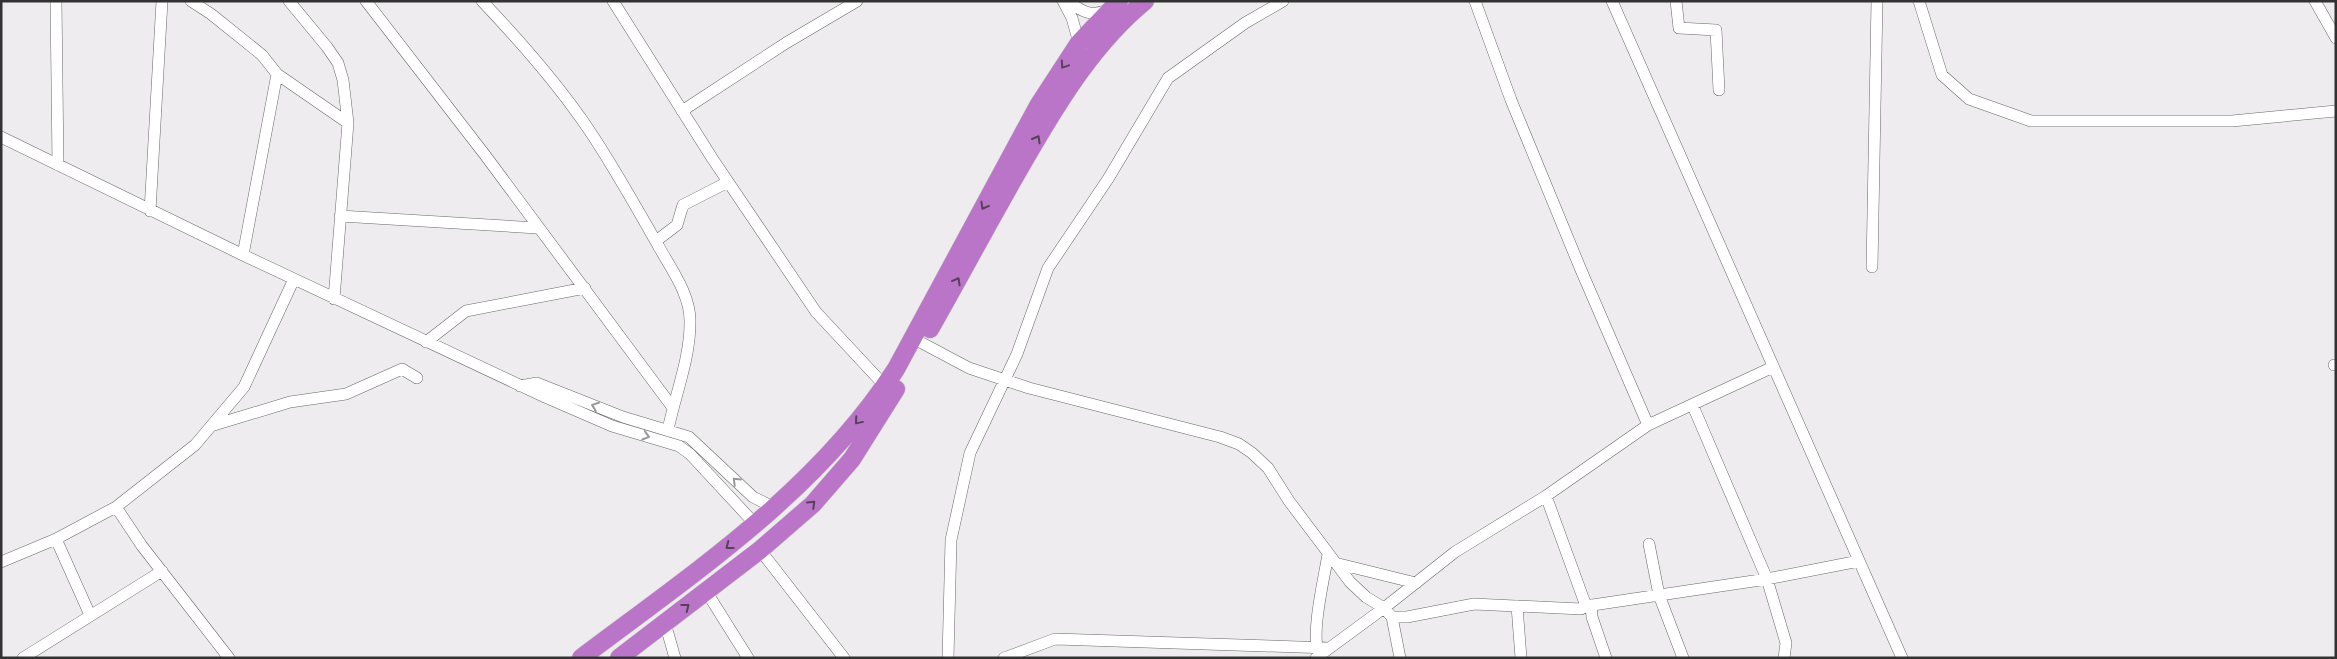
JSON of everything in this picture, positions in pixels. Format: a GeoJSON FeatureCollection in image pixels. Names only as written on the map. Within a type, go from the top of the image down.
{"type":"FeatureCollection","features":[{"type":"Feature","properties":{"kind":"highway"},"geometry":{"type":"LineString","coordinates":[[619,658],[760,550],[813,504],[852,459],[884,410],[1012,181],[1073,81],[1109,37],[1145,1]]}},
{"type":"Feature","properties":{"kind":"highway"},"geometry":{"type":"LineString","coordinates":[[581,658],[775,508],[840,442],[885,386],[1038,106],[1079,43],[1115,4]]}},
{"type":"Feature","properties":{"kind":"street"},"geometry":{"type":"LineString","coordinates":[[56,1],[58,165]]}},
{"type":"Feature","properties":{"kind":"street"},"geometry":{"type":"LineString","coordinates":[[150,211],[162,1]]}},
{"type":"Feature","properties":{"kind":"street"},"geometry":{"type":"LineString","coordinates":[[191,1],[211,14],[262,55],[278,74],[348,123]]}},
{"type":"Feature","properties":{"kind":"street"},"geometry":{"type":"LineString","coordinates":[[289,1],[338,63],[343,80],[348,123],[334,299]]}},
{"type":"Feature","properties":{"kind":"street"},"geometry":{"type":"LineString","coordinates":[[366,1],[485,155],[537,228],[585,288],[672,408]]}},
{"type":"Feature","properties":{"kind":"street"},"geometry":{"type":"LineString","coordinates":[[482,1],[538,63],[588,128],[656,241],[682,289],[688,306],[690,322],[683,374],[672,408],[668,430]]}},
{"type":"Feature","properties":{"kind":"street"},"geometry":{"type":"LineString","coordinates":[[613,1],[728,182],[816,312],[885,386]]}},
{"type":"Feature","properties":{"kind":"street"},"geometry":{"type":"LineString","coordinates":[[682,111],[786,43],[857,1]]}},
{"type":"Feature","properties":{"kind":"street"},"geometry":{"type":"LineString","coordinates":[[1065,1],[1089,13],[1103,13],[1115,4]]}},
{"type":"Feature","properties":{"kind":"street"},"geometry":{"type":"LineString","coordinates":[[1065,1],[1079,43]]}},
{"type":"Feature","properties":{"kind":"street"},"geometry":{"type":"LineString","coordinates":[[948,658],[951,540],[970,453],[1018,354],[1048,268],[1108,179],[1168,78],[1245,23],[1282,1]]}},
{"type":"Feature","properties":{"kind":"street"},"geometry":{"type":"LineString","coordinates":[[1475,1],[1511,100],[1581,270],[1648,425]]}},
{"type":"Feature","properties":{"kind":"street"},"geometry":{"type":"LineString","coordinates":[[1612,1],[1902,658]]}},
{"type":"Feature","properties":{"kind":"street"},"geometry":{"type":"LineString","coordinates":[[1676,1],[1679,28],[1716,30],[1719,90]]}},
{"type":"Feature","properties":{"kind":"street"},"geometry":{"type":"LineString","coordinates":[[1872,267],[1877,1]]}},
{"type":"Feature","properties":{"kind":"street"},"geometry":{"type":"LineString","coordinates":[[1919,1],[1942,76],[1969,98],[2031,121],[2232,120],[2336,111]]}},
{"type":"Feature","properties":{"kind":"street"},"geometry":{"type":"LineString","coordinates":[[2315,1],[2336,38]]}},
{"type":"Feature","properties":{"kind":"street"},"geometry":{"type":"LineString","coordinates":[[243,256],[278,74]]}},
{"type":"Feature","properties":{"kind":"street"},"geometry":{"type":"LineString","coordinates":[[1,137],[243,256],[520,386],[612,426],[685,450],[755,524]]}},
{"type":"Feature","properties":{"kind":"street"},"geometry":{"type":"LineString","coordinates":[[656,241],[677,225],[683,205],[728,182]]}},
{"type":"Feature","properties":{"kind":"street"},"geometry":{"type":"LineString","coordinates":[[340,216],[537,228]]}},
{"type":"Feature","properties":{"kind":"street"},"geometry":{"type":"LineString","coordinates":[[1,562],[56,539],[116,508],[195,445],[214,425],[244,387],[294,280]]}},
{"type":"Feature","properties":{"kind":"street"},"geometry":{"type":"LineString","coordinates":[[426,342],[466,311],[585,288]]}},
{"type":"Feature","properties":{"kind":"street"},"geometry":{"type":"LineString","coordinates":[[922,343],[969,368],[1006,380],[1220,437],[1239,444],[1268,468],[1289,501],[1350,582],[1388,612],[1407,617],[1474,604],[1581,609],[1588,605],[1859,562]]}},
{"type":"Feature","properties":{"kind":"street"},"geometry":{"type":"LineString","coordinates":[[1004,658],[1055,639],[1320,652],[1388,612],[1416,582],[1456,552],[1546,496],[1648,425],[1693,406],[1773,366]]}},
{"type":"Feature","properties":{"kind":"street"},"geometry":{"type":"LineString","coordinates":[[214,425],[290,402],[346,394],[402,369],[418,378]]}},
{"type":"Feature","properties":{"kind":"street"},"geometry":{"type":"LineString","coordinates":[[520,386],[537,383],[624,417],[668,430],[695,442],[753,497],[775,508]]}},
{"type":"Feature","properties":{"kind":"street"},"geometry":{"type":"LineString","coordinates":[[1693,406],[1767,578],[1786,643],[1784,658]]}},
{"type":"Feature","properties":{"kind":"street"},"geometry":{"type":"LineString","coordinates":[[1546,496],[1588,605],[1606,658]]}},
{"type":"Feature","properties":{"kind":"street"},"geometry":{"type":"LineString","coordinates":[[116,508],[142,546],[229,658]]}},
{"type":"Feature","properties":{"kind":"street"},"geometry":{"type":"LineString","coordinates":[[56,539],[90,615]]}},
{"type":"Feature","properties":{"kind":"street"},"geometry":{"type":"LineString","coordinates":[[1649,544],[1659,595],[1683,658]]}},
{"type":"Feature","properties":{"kind":"street"},"geometry":{"type":"LineString","coordinates":[[760,550],[844,658]]}},
{"type":"Feature","properties":{"kind":"street"},"geometry":{"type":"LineString","coordinates":[[1332,558],[1416,582]]}},
{"type":"Feature","properties":{"kind":"street"},"geometry":{"type":"LineString","coordinates":[[1320,652],[1318,617],[1332,558]]}},
{"type":"Feature","properties":{"kind":"street"},"geometry":{"type":"LineString","coordinates":[[23,658],[162,572]]}},
{"type":"Feature","properties":{"kind":"street"},"geometry":{"type":"LineString","coordinates":[[706,591],[748,658]]}},
{"type":"Feature","properties":{"kind":"street"},"geometry":{"type":"LineString","coordinates":[[1517,606],[1521,658]]}},
{"type":"Feature","properties":{"kind":"street"},"geometry":{"type":"LineString","coordinates":[[1388,612],[1400,658]]}},
{"type":"Feature","properties":{"kind":"street"},"geometry":{"type":"LineString","coordinates":[[665,623],[675,658]]}}]}
